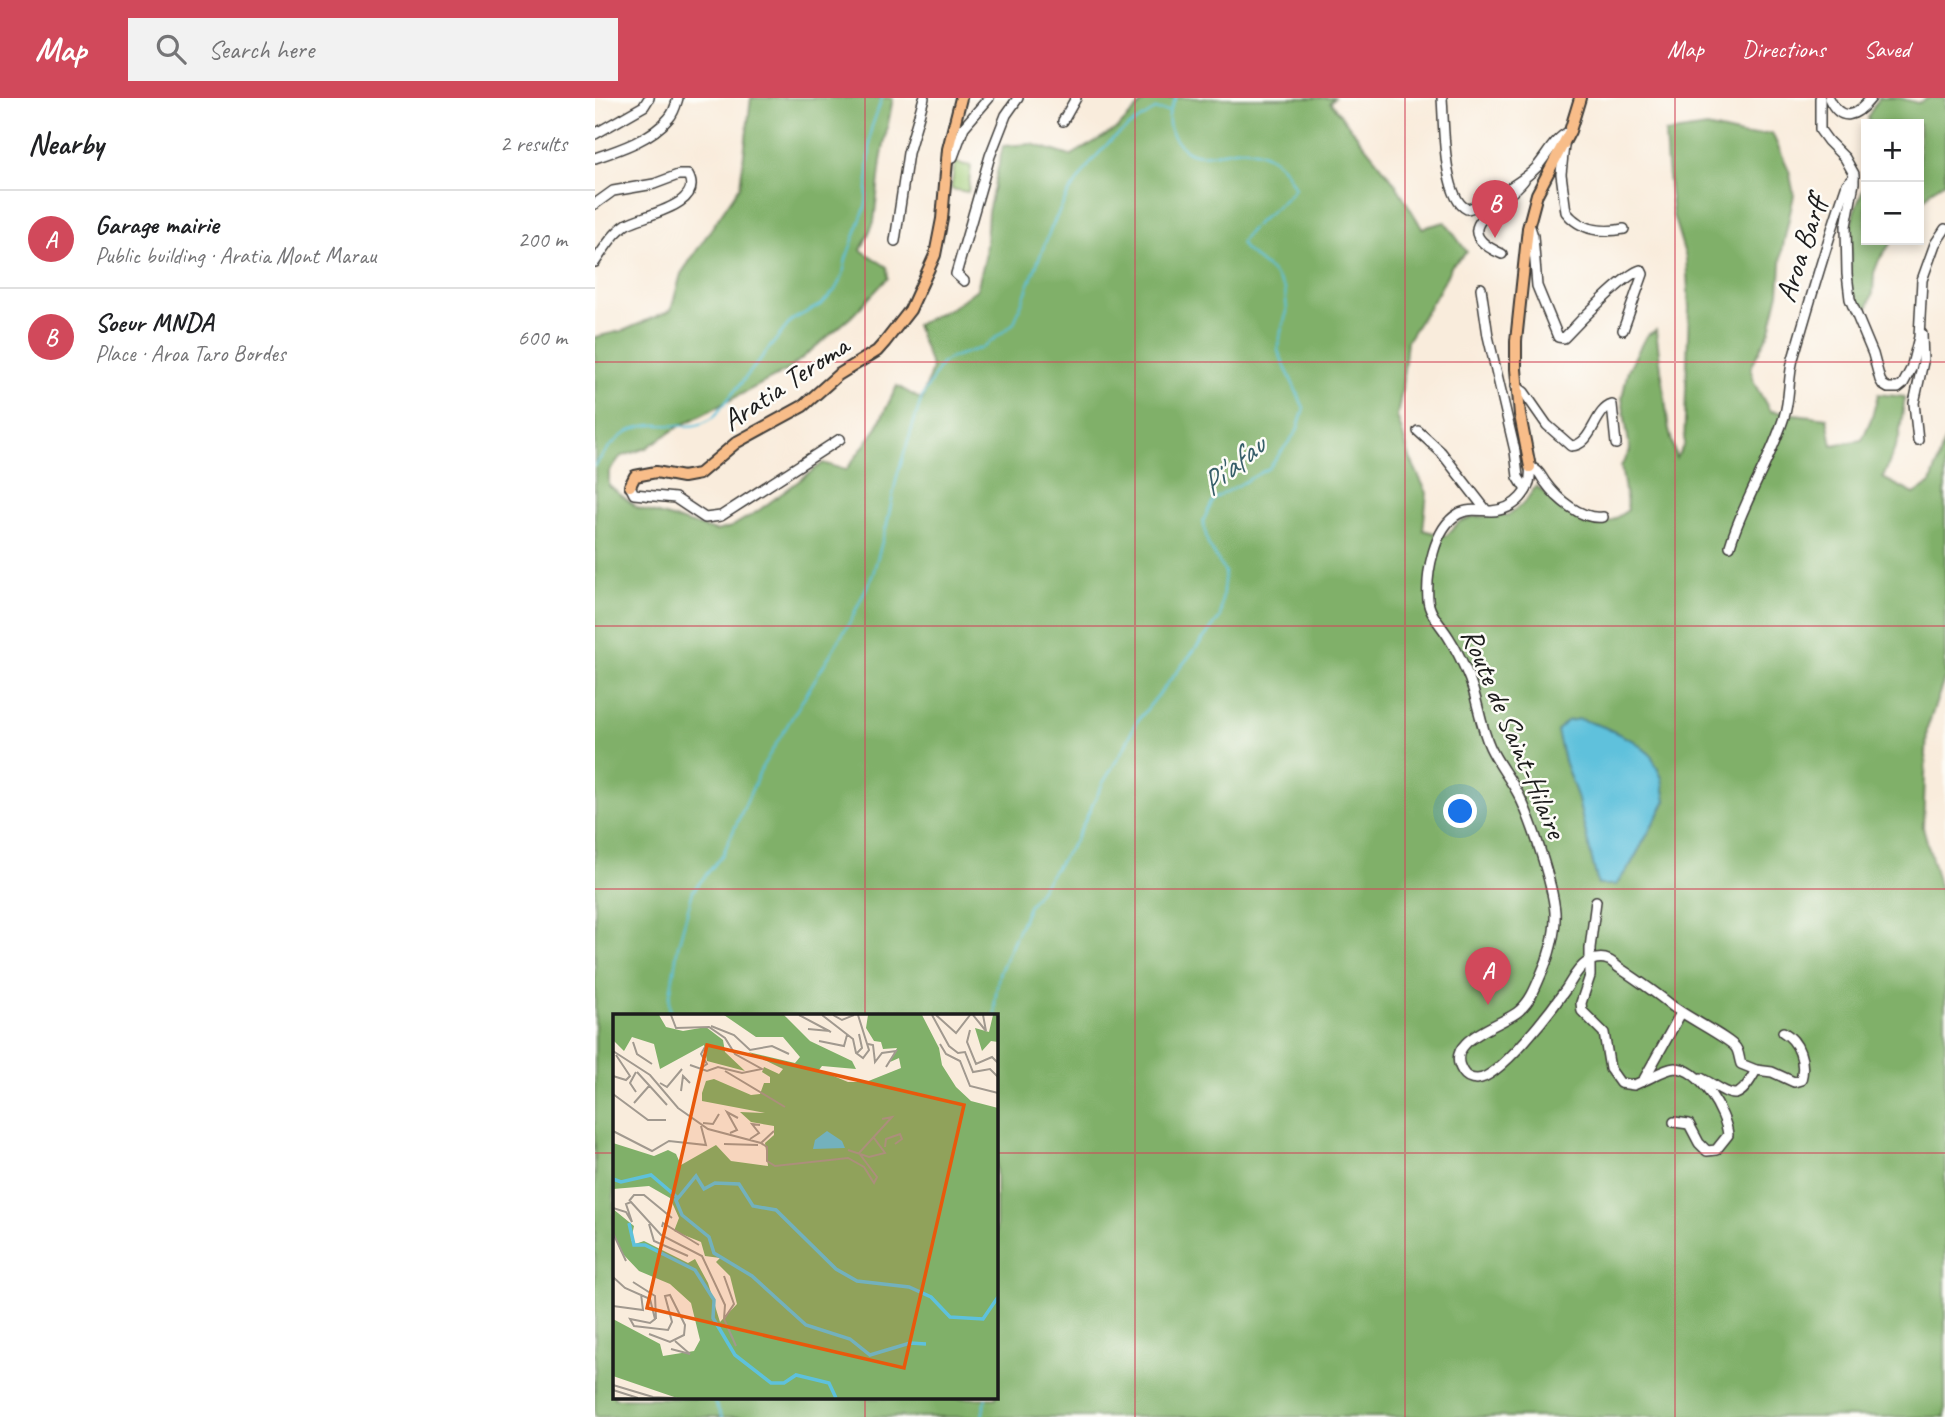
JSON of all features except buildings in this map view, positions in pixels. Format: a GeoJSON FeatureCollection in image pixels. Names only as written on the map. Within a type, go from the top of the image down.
{"type":"FeatureCollection","features":[{"type":"Feature","properties":{"kind":"main road","name":"Aratia Teroma"},"geometry":{"type":"LineString","coordinates":[[630,486],[635,476],[644,474],[656,472],[683,477],[699,474],[737,442],[794,412],[838,376],[877,351],[910,310],[935,255],[942,219],[947,158],[961,98]]}},
{"type":"Feature","properties":{"kind":"main road"},"geometry":{"type":"LineString","coordinates":[[1530,467],[1516,386],[1516,341],[1529,225],[1544,177],[1570,131],[1580,98]]}},
{"type":"Feature","properties":{"kind":"street"},"geometry":{"type":"LineString","coordinates":[[595,134],[644,106],[649,98]]}},
{"type":"Feature","properties":{"kind":"street"},"geometry":{"type":"LineString","coordinates":[[595,158],[632,144],[659,128],[671,116],[678,98]]}},
{"type":"Feature","properties":{"kind":"street"},"geometry":{"type":"LineString","coordinates":[[895,241],[908,153],[924,98]]}},
{"type":"Feature","properties":{"kind":"street"},"geometry":{"type":"LineString","coordinates":[[947,158],[953,157],[964,127],[989,98]]}},
{"type":"Feature","properties":{"kind":"street"},"geometry":{"type":"LineString","coordinates":[[964,281],[956,274],[983,179],[1006,116],[1018,98]]}},
{"type":"Feature","properties":{"kind":"street"},"geometry":{"type":"LineString","coordinates":[[1063,121],[1076,98]]}},
{"type":"Feature","properties":{"kind":"street"},"geometry":{"type":"LineString","coordinates":[[1442,98],[1449,176],[1455,197],[1462,208],[1478,205],[1527,176]]}},
{"type":"Feature","properties":{"kind":"street","name":"Aroa Barff"},"geometry":{"type":"LineString","coordinates":[[1820,98],[1820,130],[1845,158],[1854,177],[1846,226],[1850,299],[1883,385],[1893,389],[1903,384],[1911,369],[1919,326]]}},
{"type":"Feature","properties":{"kind":"street"},"geometry":{"type":"LineString","coordinates":[[1829,98],[1839,111],[1853,115],[1871,98]]}},
{"type":"Feature","properties":{"kind":"street"},"geometry":{"type":"LineString","coordinates":[[1501,254],[1481,242],[1475,229],[1517,189],[1558,139],[1570,131]]}},
{"type":"Feature","properties":{"kind":"street"},"geometry":{"type":"LineString","coordinates":[[1564,144],[1561,174],[1566,212],[1581,225],[1597,231],[1625,229]]}},
{"type":"Feature","properties":{"kind":"street"},"geometry":{"type":"LineString","coordinates":[[595,204],[613,191],[654,184],[678,175],[688,176],[691,181],[692,188],[686,196],[670,208],[625,226],[595,262]]}},
{"type":"Feature","properties":{"kind":"street","name":"Aroa Barff"},"geometry":{"type":"LineString","coordinates":[[1730,547],[1786,413],[1788,384],[1811,292],[1847,184],[1854,177]]}},
{"type":"Feature","properties":{"kind":"street"},"geometry":{"type":"LineString","coordinates":[[1529,225],[1533,236],[1537,286],[1558,337],[1564,338],[1615,287],[1635,271],[1641,270],[1643,274],[1623,330]]}},
{"type":"Feature","properties":{"kind":"street"},"geometry":{"type":"LineString","coordinates":[[1918,440],[1915,403],[1924,351],[1919,326],[1921,286],[1933,250],[1945,229]]}},
{"type":"Feature","properties":{"kind":"street"},"geometry":{"type":"LineString","coordinates":[[1933,250],[1945,240]]}},
{"type":"Feature","properties":{"kind":"street"},"geometry":{"type":"LineString","coordinates":[[1481,288],[1488,335],[1515,451],[1518,477],[1526,490]]}},
{"type":"Feature","properties":{"kind":"street"},"geometry":{"type":"LineString","coordinates":[[1516,386],[1524,392],[1554,433],[1571,446],[1583,442],[1605,408],[1612,405],[1616,444]]}},
{"type":"Feature","properties":{"kind":"street"},"geometry":{"type":"LineString","coordinates":[[1418,431],[1441,452],[1486,510]]}},
{"type":"Feature","properties":{"kind":"street"},"geometry":{"type":"LineString","coordinates":[[630,486],[634,494],[639,496],[675,499],[705,518],[712,518],[735,508],[840,439]]}},
{"type":"Feature","properties":{"kind":"street"},"geometry":{"type":"LineString","coordinates":[[1526,490],[1530,467],[1536,469],[1553,490],[1581,514],[1593,518],[1603,517]]}},
{"type":"Feature","properties":{"kind":"street","name":"Route de Saint-Hilaire"},"geometry":{"type":"LineString","coordinates":[[1526,490],[1515,504],[1504,509],[1465,511],[1448,521],[1431,563],[1429,608],[1450,638],[1467,672],[1476,694],[1483,731],[1490,749],[1524,806],[1555,912],[1553,935],[1544,968],[1531,998],[1519,1011],[1482,1031],[1465,1044],[1460,1054],[1464,1074],[1471,1078],[1485,1078],[1512,1056],[1589,961]]}},
{"type":"Feature","properties":{"kind":"street"},"geometry":{"type":"LineString","coordinates":[[1596,901],[1590,948],[1590,976],[1581,1003],[1582,1011],[1604,1033],[1608,1059],[1614,1076],[1620,1083],[1634,1085],[1671,1068],[1688,1072],[1727,1094],[1733,1094],[1745,1088],[1756,1070]]}},
{"type":"Feature","properties":{"kind":"street"},"geometry":{"type":"LineString","coordinates":[[1589,961],[1608,960],[1644,984],[1681,1013],[1735,1046],[1741,1064],[1772,1072],[1794,1082],[1801,1080],[1802,1055],[1791,1038],[1783,1032]]}},
{"type":"Feature","properties":{"kind":"street"},"geometry":{"type":"LineString","coordinates":[[1643,1080],[1681,1013]]}},
{"type":"Feature","properties":{"kind":"street"},"geometry":{"type":"LineString","coordinates":[[1674,1122],[1689,1124],[1699,1143],[1707,1151],[1716,1150],[1728,1135],[1711,1095],[1688,1072]]}},
{"type":"Feature","properties":{"kind":"green space"},"geometry":{"type":"Polygon","coordinates":[[[751,98],[893,98],[881,161],[874,222],[861,250],[887,267],[888,278],[851,317],[788,370],[680,426],[646,448],[620,457],[609,472],[609,486],[638,508],[716,531],[731,527],[758,511],[823,463],[846,470],[876,429],[897,386],[922,400],[932,368],[916,325],[953,307],[977,289],[985,258],[988,212],[1003,146],[1032,144],[1070,156],[1118,128],[1147,98],[1334,98],[1330,102],[1395,183],[1422,228],[1445,222],[1467,252],[1452,265],[1407,341],[1397,416],[1410,458],[1427,493],[1423,530],[1446,536],[1459,522],[1472,517],[1508,515],[1525,502],[1536,486],[1583,524],[1611,521],[1628,510],[1621,466],[1630,451],[1622,398],[1628,370],[1646,336],[1656,330],[1669,430],[1676,458],[1684,445],[1689,308],[1686,258],[1673,215],[1665,133],[1707,127],[1746,136],[1772,133],[1789,170],[1794,195],[1782,251],[1779,293],[1770,330],[1751,367],[1754,383],[1770,411],[1827,418],[1832,445],[1862,440],[1878,394],[1905,397],[1899,438],[1883,478],[1914,494],[1931,483],[1945,439],[1945,677],[1927,729],[1923,827],[1945,906],[1945,1417],[595,1417],[595,337],[625,330],[671,310],[681,274],[740,186],[751,98]]]}},
{"type":"Feature","properties":{"kind":"green space"},"geometry":{"type":"Polygon","coordinates":[[[1879,98],[1900,98],[1918,103],[1929,98],[1945,98],[1945,182],[1924,199],[1924,119],[1868,119],[1879,98]]]}},
{"type":"Feature","properties":{"kind":"green space"},"geometry":{"type":"Polygon","coordinates":[[[955,163],[971,166],[968,192],[951,189],[955,163]]]}},
{"type":"Feature","properties":{"kind":"green space"},"geometry":{"type":"Polygon","coordinates":[[[1861,195],[1861,245],[1890,245],[1874,273],[1873,293],[1867,309],[1860,310],[1852,301],[1850,282],[1854,211],[1861,195]]]}},
{"type":"Feature","properties":{"kind":"water"},"geometry":{"type":"Polygon","coordinates":[[[1580,719],[1634,741],[1651,755],[1662,778],[1666,801],[1631,864],[1616,885],[1598,885],[1577,796],[1564,761],[1557,731],[1567,721],[1580,719]]]}},
{"type":"Feature","properties":{"kind":"waterway"},"geometry":{"type":"LineString","coordinates":[[595,466],[614,442],[639,427],[688,426],[713,418],[792,320],[822,304],[835,290],[843,275],[846,259],[866,205],[871,129],[882,98]]}},
{"type":"Feature","properties":{"kind":"waterway","name":"Pi'afau"},"geometry":{"type":"LineString","coordinates":[[996,1014],[999,974],[1029,905],[1075,841],[1135,724],[1220,618],[1225,572],[1208,544],[1203,521],[1214,499],[1269,468],[1297,431],[1304,408],[1278,351],[1287,312],[1285,289],[1272,272],[1244,249],[1241,242],[1253,227],[1295,188],[1281,166],[1259,152],[1235,150],[1200,155],[1180,146],[1169,124],[1170,110],[1176,98]]}},
{"type":"Feature","properties":{"kind":"waterway"},"geometry":{"type":"LineString","coordinates":[[670,1014],[669,1001],[678,946],[693,891],[723,854],[762,767],[851,620],[873,574],[897,476],[922,397],[941,364],[950,358],[984,347],[1014,323],[1051,228],[1067,196],[1091,162],[1112,139],[1134,123],[1155,110],[1168,111]]}},
{"type":"Feature","properties":{"kind":"waterway"},"geometry":{"type":"LineString","coordinates":[[713,1400],[722,1417]]}},
{"type":"Feature","properties":{"kind":"waterway","name":"Pi'afau"},"geometry":{"type":"LineString","coordinates":[[982,1417],[986,1400]]}},
{"type":"Feature","properties":{"kind":"place","name":"Soeur MNDA"},"geometry":{"type":"Point","coordinates":[1495,238]}},
{"type":"Feature","properties":{"kind":"place","name":"Garage mairie"},"geometry":{"type":"Point","coordinates":[1488,1005]}}]}
